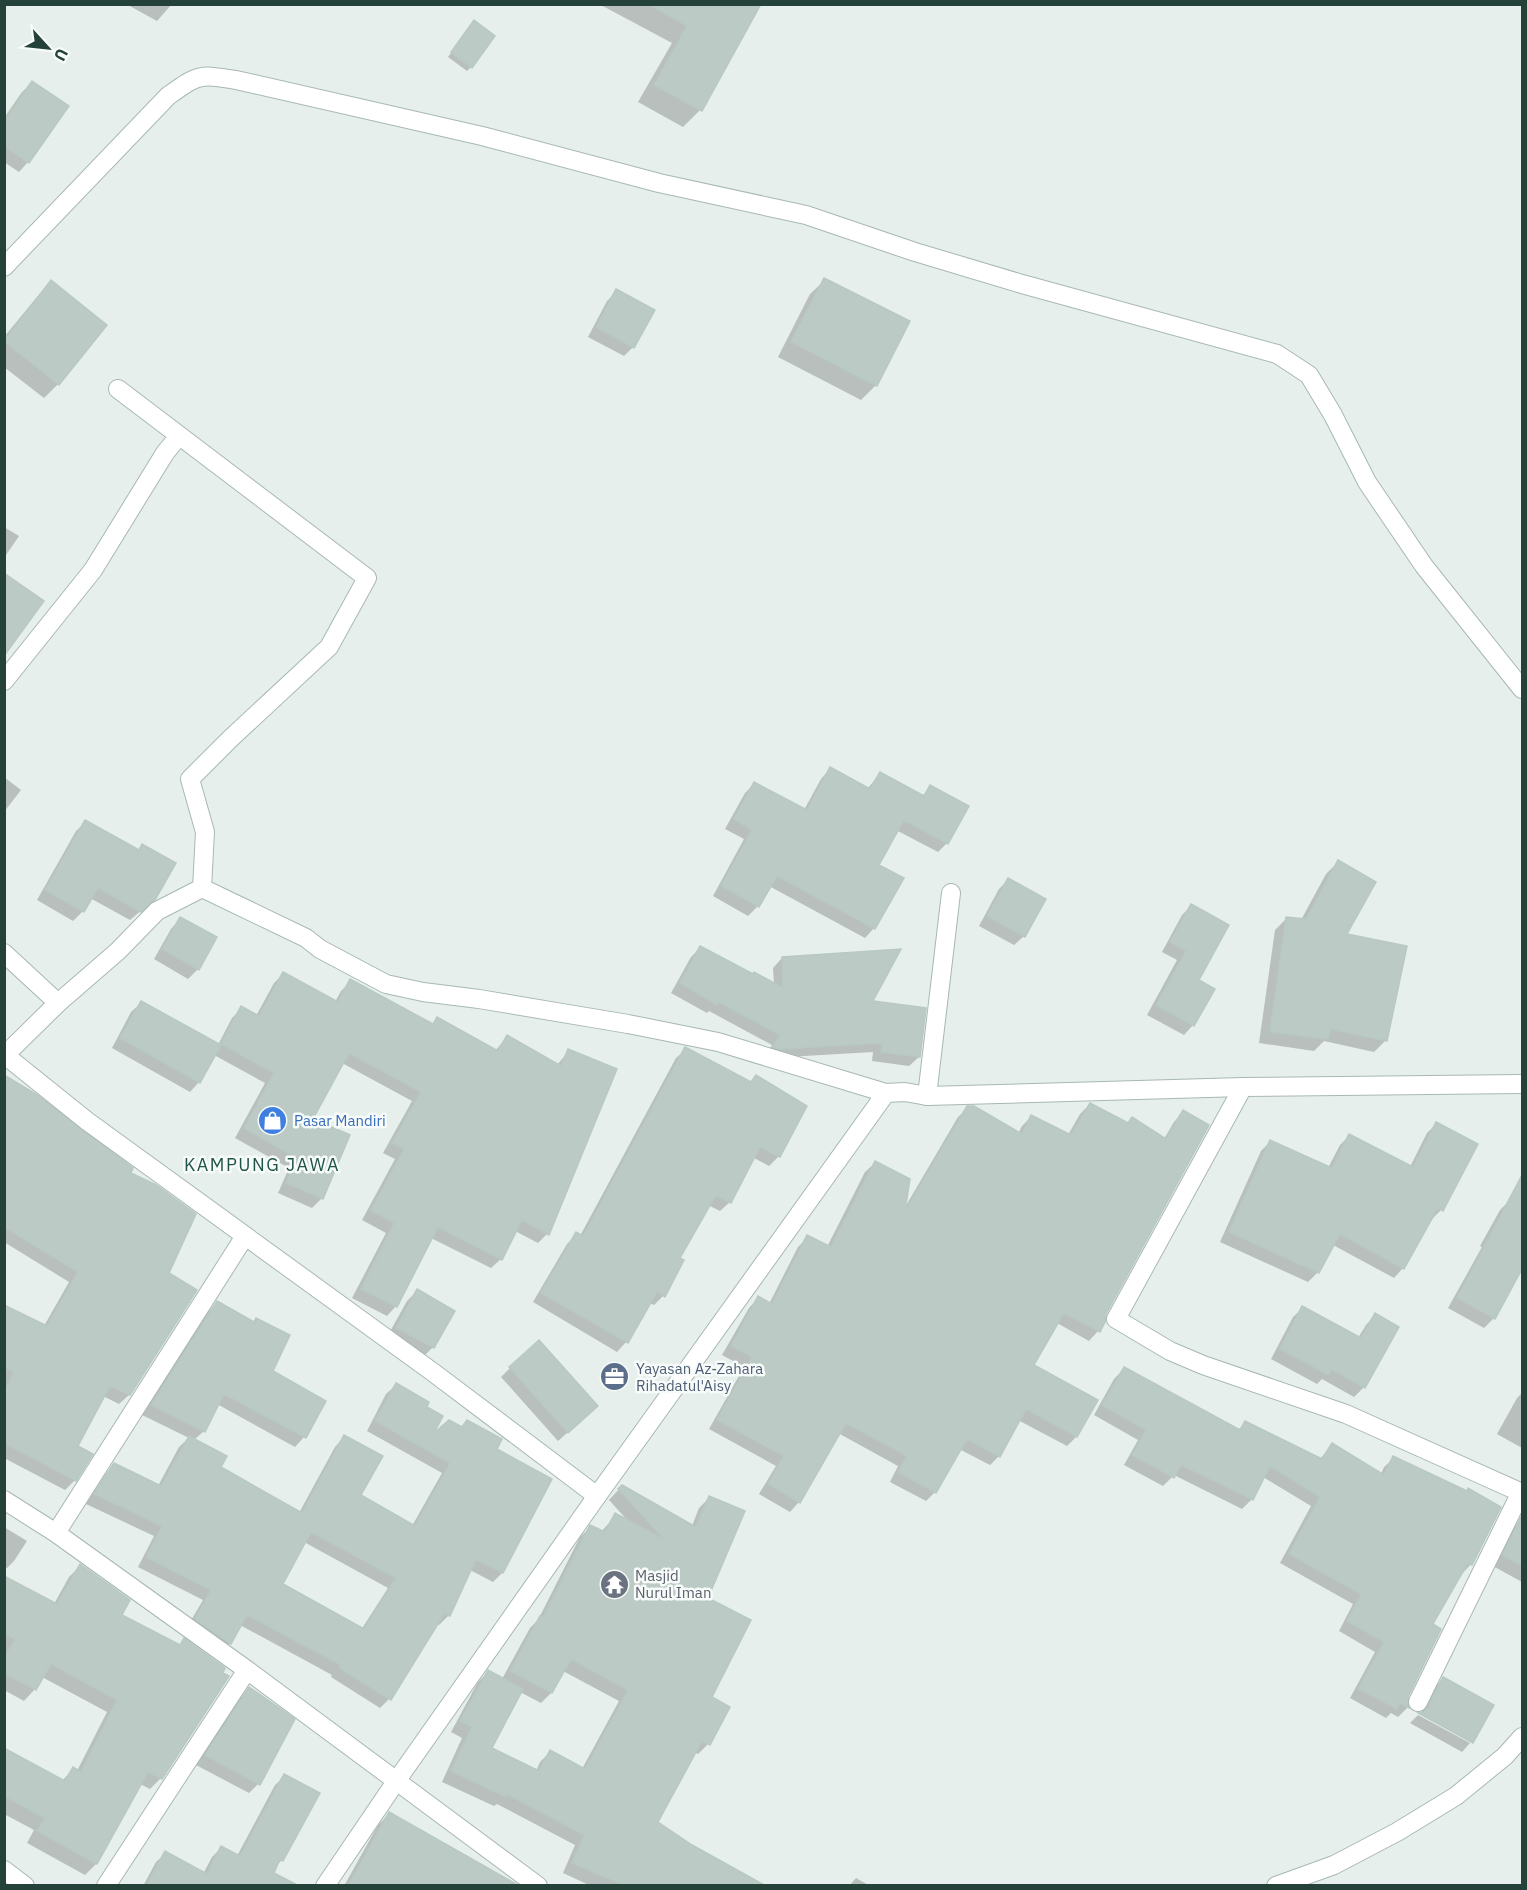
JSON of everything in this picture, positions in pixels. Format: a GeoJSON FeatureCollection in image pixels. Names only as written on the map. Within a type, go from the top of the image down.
{"type":"FeatureCollection","features":[{"type":"Feature","properties":{"kind":"street"},"geometry":{"type":"LineString","coordinates":[[4,267],[168,96],[193,78],[207,75],[482,136],[659,183],[806,215],[915,252],[1277,354],[1285,359],[1309,375],[1333,415],[1367,482],[1424,566],[1522,689]]}},
{"type":"Feature","properties":{"kind":"street"},"geometry":{"type":"LineString","coordinates":[[117,389],[367,578],[329,648],[190,779],[205,832],[202,888]]}},
{"type":"Feature","properties":{"kind":"street"},"geometry":{"type":"LineString","coordinates":[[4,681],[93,570],[165,453],[179,436]]}},
{"type":"Feature","properties":{"kind":"street"},"geometry":{"type":"LineString","coordinates":[[202,888],[157,911],[118,951],[58,1003],[5,1056],[87,1121],[434,1373],[597,1496]]}},
{"type":"Feature","properties":{"kind":"street"},"geometry":{"type":"LineString","coordinates":[[202,888],[306,938],[320,949],[386,984],[423,992],[605,1020],[718,1042],[886,1093],[905,1092],[927,1096],[1243,1087],[1522,1084]]}},
{"type":"Feature","properties":{"kind":"street"},"geometry":{"type":"LineString","coordinates":[[927,1096],[951,893]]}},
{"type":"Feature","properties":{"kind":"street"},"geometry":{"type":"LineString","coordinates":[[4,953],[58,1003]]}},
{"type":"Feature","properties":{"kind":"street"},"geometry":{"type":"LineString","coordinates":[[1243,1087],[1116,1319],[1170,1351],[1203,1365],[1346,1414],[1522,1493],[1418,1702]]}},
{"type":"Feature","properties":{"kind":"street"},"geometry":{"type":"LineString","coordinates":[[325,1886],[597,1496],[886,1093]]}},
{"type":"Feature","properties":{"kind":"street"},"geometry":{"type":"LineString","coordinates":[[56,1533],[245,1236]]}},
{"type":"Feature","properties":{"kind":"street"},"geometry":{"type":"LineString","coordinates":[[4,1500],[56,1533],[247,1670],[538,1886]]}},
{"type":"Feature","properties":{"kind":"street"},"geometry":{"type":"LineString","coordinates":[[106,1886],[247,1670]]}},
{"type":"Feature","properties":{"kind":"street"},"geometry":{"type":"LineString","coordinates":[[1276,1886],[1334,1864],[1397,1832],[1456,1796],[1504,1756],[1522,1737]]}},
{"type":"Feature","properties":{"kind":"street"},"geometry":{"type":"LineString","coordinates":[[4,1870],[25,1886]]}},
{"type":"Feature","properties":{"kind":"building"},"geometry":{"type":"Polygon","coordinates":[[[648,4],[761,4],[702,111],[654,85],[687,26],[648,4]]]}},
{"type":"Feature","properties":{"kind":"building"},"geometry":{"type":"Polygon","coordinates":[[[474,20],[495,36],[472,68],[451,52],[474,20]]]}},
{"type":"Feature","properties":{"kind":"building"},"geometry":{"type":"Polygon","coordinates":[[[32,81],[69,106],[29,163],[4,146],[4,121],[32,81]]]}},
{"type":"Feature","properties":{"kind":"building"},"geometry":{"type":"Polygon","coordinates":[[[824,278],[910,321],[877,386],[791,342],[824,278]]]}},
{"type":"Feature","properties":{"kind":"building"},"geometry":{"type":"Polygon","coordinates":[[[51,280],[107,325],[59,385],[4,341],[51,280]]]}},
{"type":"Feature","properties":{"kind":"building"},"geometry":{"type":"Polygon","coordinates":[[[616,289],[655,310],[634,348],[596,327],[616,289]]]}},
{"type":"Feature","properties":{"kind":"building"},"geometry":{"type":"Polygon","coordinates":[[[4,573],[44,601],[4,656],[4,573]]]}},
{"type":"Feature","properties":{"kind":"building"},"geometry":{"type":"Polygon","coordinates":[[[830,767],[870,789],[880,772],[924,796],[930,785],[969,806],[948,844],[904,820],[879,865],[904,878],[875,929],[777,876],[759,907],[721,886],[752,830],[734,819],[754,782],[807,810],[830,767]]]}},
{"type":"Feature","properties":{"kind":"building"},"geometry":{"type":"Polygon","coordinates":[[[85,820],[139,850],[142,844],[176,863],[155,900],[141,912],[98,888],[84,912],[45,890],[85,820]]]}},
{"type":"Feature","properties":{"kind":"building"},"geometry":{"type":"Polygon","coordinates":[[[1338,860],[1376,882],[1347,934],[1407,946],[1387,1041],[1330,1029],[1328,1039],[1270,1032],[1286,917],[1306,919],[1338,860]]]}},
{"type":"Feature","properties":{"kind":"building"},"geometry":{"type":"Polygon","coordinates":[[[1008,878],[1046,899],[1025,937],[987,916],[1008,878]]]}},
{"type":"Feature","properties":{"kind":"building"},"geometry":{"type":"Polygon","coordinates":[[[1191,904],[1229,925],[1199,980],[1215,989],[1194,1026],[1156,1005],[1186,951],[1170,942],[1191,904]]]}},
{"type":"Feature","properties":{"kind":"building"},"geometry":{"type":"Polygon","coordinates":[[[180,917],[217,937],[199,970],[162,949],[180,917]]]}},
{"type":"Feature","properties":{"kind":"building"},"geometry":{"type":"Polygon","coordinates":[[[700,946],[783,988],[782,957],[901,949],[873,1001],[926,1008],[920,1057],[881,1052],[882,1043],[780,1049],[773,1047],[780,1035],[719,1002],[717,1005],[680,983],[700,946]]]}},
{"type":"Feature","properties":{"kind":"building"},"geometry":{"type":"Polygon","coordinates":[[[283,972],[338,1002],[350,979],[433,1024],[437,1017],[498,1051],[507,1035],[561,1066],[568,1049],[617,1069],[549,1235],[522,1220],[502,1260],[438,1227],[397,1307],[361,1289],[394,1223],[371,1210],[404,1149],[392,1143],[421,1092],[349,1053],[313,1119],[350,1135],[323,1199],[286,1183],[297,1158],[244,1128],[274,1073],[221,1044],[241,1006],[259,1016],[283,972]]]}},
{"type":"Feature","properties":{"kind":"building"},"geometry":{"type":"Polygon","coordinates":[[[141,1001],[221,1045],[200,1083],[120,1038],[141,1001]]]}},
{"type":"Feature","properties":{"kind":"building"},"geometry":{"type":"Polygon","coordinates":[[[685,1047],[751,1082],[756,1075],[807,1106],[780,1157],[760,1147],[731,1203],[716,1195],[680,1258],[684,1260],[665,1297],[657,1292],[628,1343],[541,1293],[576,1232],[583,1236],[685,1047]]]}},
{"type":"Feature","properties":{"kind":"building"},"geometry":{"type":"Polygon","coordinates":[[[4,1075],[36,1094],[133,1168],[131,1173],[156,1185],[196,1214],[169,1273],[197,1290],[130,1395],[110,1386],[78,1446],[93,1454],[76,1481],[4,1443],[4,1392],[14,1372],[4,1367],[4,1305],[47,1326],[78,1272],[4,1227],[4,1075]]]}},
{"type":"Feature","properties":{"kind":"building"},"geometry":{"type":"Polygon","coordinates":[[[1090,1103],[1128,1123],[1132,1117],[1166,1139],[1183,1110],[1209,1125],[1106,1314],[1100,1332],[1064,1313],[1034,1365],[1098,1400],[1077,1437],[1026,1409],[1000,1457],[967,1439],[936,1493],[898,1472],[907,1456],[846,1423],[800,1503],[768,1484],[784,1456],[717,1420],[752,1357],[731,1346],[758,1296],[772,1304],[807,1235],[831,1247],[875,1161],[910,1179],[905,1211],[967,1106],[974,1106],[1022,1134],[1031,1115],[1071,1135],[1090,1103]]]}},
{"type":"Feature","properties":{"kind":"building"},"geometry":{"type":"Polygon","coordinates":[[[1436,1122],[1478,1144],[1443,1211],[1438,1208],[1404,1269],[1340,1234],[1319,1273],[1229,1232],[1270,1140],[1332,1168],[1349,1134],[1413,1167],[1436,1122]]]}},
{"type":"Feature","properties":{"kind":"building"},"geometry":{"type":"Polygon","coordinates":[[[1522,1175],[1522,1269],[1495,1319],[1457,1298],[1522,1175]]]}},
{"type":"Feature","properties":{"kind":"building"},"geometry":{"type":"Polygon","coordinates":[[[417,1289],[455,1311],[434,1348],[396,1328],[417,1289]]]}},
{"type":"Feature","properties":{"kind":"building"},"geometry":{"type":"Polygon","coordinates":[[[217,1301],[254,1322],[256,1318],[290,1335],[273,1371],[326,1401],[306,1438],[224,1394],[205,1432],[151,1405],[217,1301]]]}},
{"type":"Feature","properties":{"kind":"building"},"geometry":{"type":"Polygon","coordinates":[[[1302,1306],[1361,1338],[1375,1313],[1399,1327],[1365,1388],[1331,1369],[1328,1375],[1280,1349],[1302,1306]]]}},
{"type":"Feature","properties":{"kind":"building"},"geometry":{"type":"Polygon","coordinates":[[[539,1340],[598,1406],[568,1433],[509,1367],[539,1340]]]}},
{"type":"Feature","properties":{"kind":"building"},"geometry":{"type":"Polygon","coordinates":[[[1124,1367],[1240,1430],[1245,1421],[1322,1459],[1332,1443],[1384,1475],[1393,1456],[1467,1491],[1468,1488],[1501,1507],[1472,1565],[1468,1563],[1433,1624],[1441,1629],[1408,1697],[1409,1708],[1400,1703],[1397,1709],[1358,1689],[1384,1642],[1347,1621],[1361,1594],[1289,1554],[1320,1497],[1270,1466],[1253,1500],[1181,1465],[1174,1478],[1132,1455],[1146,1430],[1102,1405],[1124,1367]]]}},
{"type":"Feature","properties":{"kind":"building"},"geometry":{"type":"Polygon","coordinates":[[[396,1383],[429,1402],[427,1407],[443,1416],[434,1433],[449,1420],[462,1427],[467,1420],[502,1439],[497,1449],[552,1479],[503,1573],[476,1559],[450,1616],[444,1614],[391,1700],[339,1668],[341,1665],[247,1615],[231,1644],[195,1619],[211,1590],[146,1557],[162,1526],[94,1494],[114,1463],[161,1486],[189,1436],[227,1456],[221,1467],[302,1513],[344,1435],[383,1456],[361,1495],[415,1526],[450,1463],[375,1421],[396,1383]],[[311,1532],[283,1584],[364,1629],[396,1578],[311,1532]]]}},
{"type":"Feature","properties":{"kind":"building"},"geometry":{"type":"Polygon","coordinates":[[[622,1485],[696,1527],[709,1496],[745,1511],[708,1598],[751,1620],[712,1697],[730,1707],[710,1745],[702,1741],[658,1822],[692,1845],[766,1886],[624,1885],[572,1863],[584,1835],[507,1794],[506,1797],[451,1771],[472,1727],[460,1721],[488,1670],[523,1689],[492,1748],[539,1771],[550,1750],[585,1769],[628,1690],[571,1659],[552,1693],[510,1671],[540,1616],[543,1617],[590,1525],[605,1532],[615,1513],[665,1540],[618,1489],[622,1485]]]}},
{"type":"Feature","properties":{"kind":"building"},"geometry":{"type":"Polygon","coordinates":[[[1522,1518],[1522,1566],[1502,1555],[1522,1518]]]}},
{"type":"Feature","properties":{"kind":"building"},"geometry":{"type":"Polygon","coordinates":[[[80,1564],[130,1600],[122,1615],[180,1645],[184,1638],[225,1668],[223,1673],[229,1676],[162,1779],[148,1772],[97,1864],[37,1831],[45,1818],[4,1796],[4,1748],[65,1781],[73,1767],[81,1772],[117,1700],[51,1664],[36,1690],[4,1673],[4,1658],[15,1639],[4,1633],[4,1576],[57,1604],[80,1564]]]}},
{"type":"Feature","properties":{"kind":"building"},"geometry":{"type":"Polygon","coordinates":[[[1443,1677],[1494,1705],[1473,1743],[1418,1713],[1424,1712],[1428,1707],[1443,1677]]]}},
{"type":"Feature","properties":{"kind":"building"},"geometry":{"type":"Polygon","coordinates":[[[249,1687],[295,1719],[260,1785],[205,1755],[249,1687]]]}},
{"type":"Feature","properties":{"kind":"building"},"geometry":{"type":"Polygon","coordinates":[[[284,1774],[320,1793],[283,1861],[280,1859],[274,1873],[299,1886],[146,1886],[165,1851],[207,1874],[221,1846],[240,1856],[284,1774]]]}},
{"type":"Feature","properties":{"kind":"building"},"geometry":{"type":"Polygon","coordinates":[[[389,1812],[516,1884],[518,1886],[348,1886],[389,1812]]]}},
{"type":"Feature","properties":{"kind":"place","name":"Pasar Mandiri"},"geometry":{"type":"Point","coordinates":[273,1120]}},
{"type":"Feature","properties":{"kind":"place","name":"Yayasan Az-Zahara Rihadatul'Aisy"},"geometry":{"type":"Point","coordinates":[615,1377]}},
{"type":"Feature","properties":{"kind":"place","name":"Masjid Nurul Iman"},"geometry":{"type":"Point","coordinates":[614,1584]}},
{"type":"Feature","properties":{"kind":"district","name":"KAMPUNG JAWA"},"geometry":{"type":"Point","coordinates":[262,1164]}}]}
